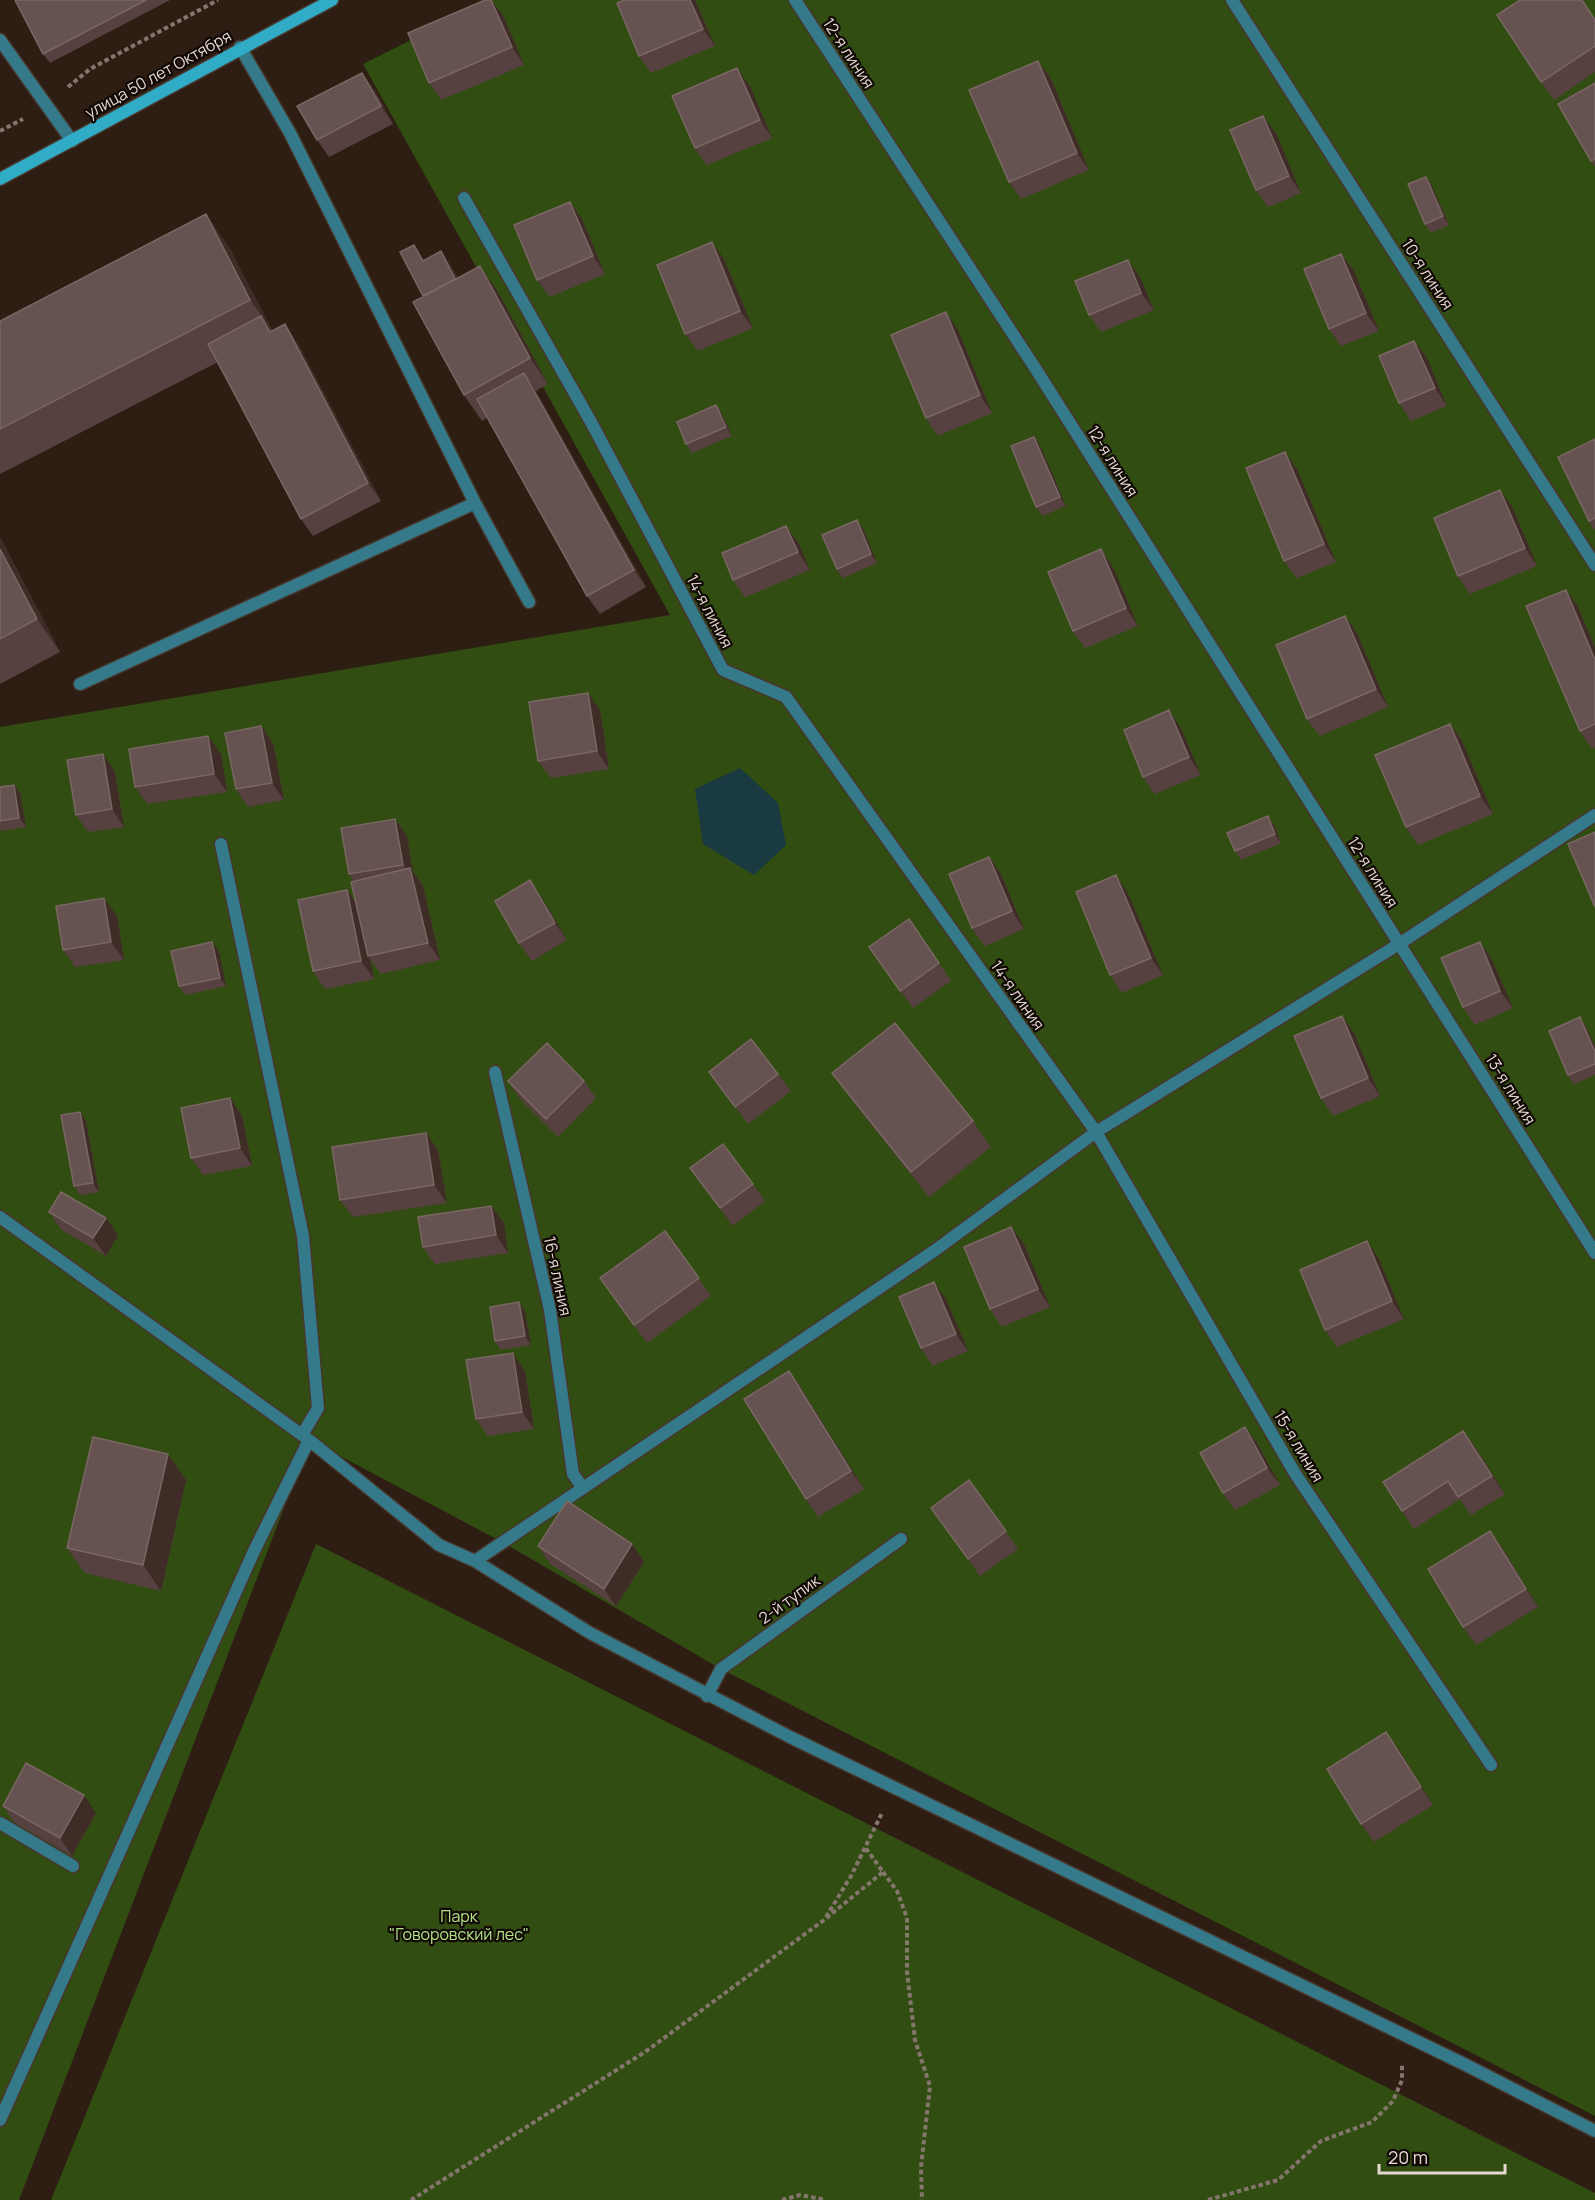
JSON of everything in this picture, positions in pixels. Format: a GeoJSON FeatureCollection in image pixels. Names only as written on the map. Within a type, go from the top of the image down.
{"type":"FeatureCollection","features":[{"type":"Feature","properties":{"kind":"street","name":"улица 50 лет Октября"},"geometry":{"type":"LineString","coordinates":[[0,179],[240,47],[332,0]]}},
{"type":"Feature","properties":{"kind":"lane","name":"12-я линия"},"geometry":{"type":"LineString","coordinates":[[795,0],[1037,371],[1399,944]]}},
{"type":"Feature","properties":{"kind":"lane","name":"10-я линия"},"geometry":{"type":"LineString","coordinates":[[1232,0],[1595,566]]}},
{"type":"Feature","properties":{"kind":"lane"},"geometry":{"type":"LineString","coordinates":[[0,40],[72,141]]}},
{"type":"Feature","properties":{"kind":"lane"},"geometry":{"type":"LineString","coordinates":[[240,47],[290,133],[475,502],[529,602]]}},
{"type":"Feature","properties":{"kind":"lane","name":"14-я линия"},"geometry":{"type":"LineString","coordinates":[[464,198],[591,422],[723,670],[786,697],[1096,1132]]}},
{"type":"Feature","properties":{"kind":"lane"},"geometry":{"type":"LineString","coordinates":[[80,684],[475,502]]}},
{"type":"Feature","properties":{"kind":"lane"},"geometry":{"type":"LineString","coordinates":[[475,1561],[934,1251],[1096,1132],[1399,944],[1595,815]]}},
{"type":"Feature","properties":{"kind":"lane"},"geometry":{"type":"LineString","coordinates":[[0,2120],[318,1408],[303,1236],[221,844]]}},
{"type":"Feature","properties":{"kind":"lane","name":"13-я линия"},"geometry":{"type":"LineString","coordinates":[[1399,944],[1595,1253]]}},
{"type":"Feature","properties":{"kind":"lane","name":"16-я линия"},"geometry":{"type":"LineString","coordinates":[[495,1072],[550,1310],[573,1474],[583,1488]]}},
{"type":"Feature","properties":{"kind":"lane","name":"15-я линия"},"geometry":{"type":"LineString","coordinates":[[1096,1132],[1296,1475],[1491,1765]]}},
{"type":"Feature","properties":{"kind":"lane"},"geometry":{"type":"LineString","coordinates":[[0,1217],[306,1437],[439,1545],[475,1561],[590,1633],[707,1696],[1464,2064],[1595,2132]]}},
{"type":"Feature","properties":{"kind":"lane","name":"2-й тупик"},"geometry":{"type":"LineString","coordinates":[[707,1696],[721,1669],[901,1539]]}},
{"type":"Feature","properties":{"kind":"lane"},"geometry":{"type":"LineString","coordinates":[[0,1823],[73,1866]]}},
{"type":"Feature","properties":{"kind":"path"},"geometry":{"type":"LineString","coordinates":[[0,131],[47,105],[90,69],[218,0]]}},
{"type":"Feature","properties":{"kind":"path"},"geometry":{"type":"LineString","coordinates":[[824,1920],[865,1847],[894,1788]]}},
{"type":"Feature","properties":{"kind":"path"},"geometry":{"type":"LineString","coordinates":[[865,1847],[897,1891],[907,1918],[907,1972],[915,2040],[930,2086],[921,2167],[922,2200]]}},
{"type":"Feature","properties":{"kind":"path"},"geometry":{"type":"LineString","coordinates":[[411,2200],[645,2052],[824,1920],[883,1872]]}},
{"type":"Feature","properties":{"kind":"path"},"geometry":{"type":"LineString","coordinates":[[1208,2200],[1278,2180],[1321,2141],[1372,2122],[1393,2101],[1402,2080]]}},
{"type":"Feature","properties":{"kind":"path"},"geometry":{"type":"LineString","coordinates":[[782,2200],[800,2195],[826,2200]]}},
{"type":"Feature","properties":{"kind":"green space"},"geometry":{"type":"Polygon","coordinates":[[[491,0],[1595,0],[1595,2116],[721,1669],[502,1542],[310,1440],[19,2200],[0,2200],[0,727],[670,615],[363,64],[491,0]]]}},
{"type":"Feature","properties":{"kind":"green space","name":"Парк \"Говоровский лес\""},"geometry":{"type":"Polygon","coordinates":[[[316,1544],[1595,2193],[1595,2200],[51,2200],[316,1544]]]}},
{"type":"Feature","properties":{"kind":"water"},"geometry":{"type":"Polygon","coordinates":[[[740,768],[778,803],[786,845],[754,875],[703,844],[695,789],[740,768]]]}},
{"type":"Feature","properties":{"kind":"building"},"geometry":{"type":"Polygon","coordinates":[[[15,0],[146,0],[43,54],[15,0]]]}},
{"type":"Feature","properties":{"kind":"building"},"geometry":{"type":"Polygon","coordinates":[[[485,0],[491,0],[512,47],[429,83],[408,33],[485,0]]]}},
{"type":"Feature","properties":{"kind":"building"},"geometry":{"type":"Polygon","coordinates":[[[624,0],[690,0],[703,29],[639,56],[617,3],[624,0]]]}},
{"type":"Feature","properties":{"kind":"building"},"geometry":{"type":"Polygon","coordinates":[[[1520,0],[1582,0],[1595,20],[1595,46],[1541,82],[1497,15],[1520,0]]]}},
{"type":"Feature","properties":{"kind":"building"},"geometry":{"type":"Polygon","coordinates":[[[1038,61],[1077,153],[1009,182],[969,90],[1038,61]]]}},
{"type":"Feature","properties":{"kind":"building"},"geometry":{"type":"Polygon","coordinates":[[[737,68],[760,120],[695,148],[672,96],[737,68]]]}},
{"type":"Feature","properties":{"kind":"building"},"geometry":{"type":"Polygon","coordinates":[[[362,73],[381,106],[317,140],[297,106],[362,73]]]}},
{"type":"Feature","properties":{"kind":"building"},"geometry":{"type":"Polygon","coordinates":[[[1595,83],[1595,159],[1591,161],[1558,104],[1595,83]]]}},
{"type":"Feature","properties":{"kind":"building"},"geometry":{"type":"Polygon","coordinates":[[[1263,116],[1289,176],[1256,190],[1230,130],[1263,116]]]}},
{"type":"Feature","properties":{"kind":"building"},"geometry":{"type":"Polygon","coordinates":[[[1426,177],[1443,216],[1425,224],[1408,184],[1426,177]]]}},
{"type":"Feature","properties":{"kind":"building"},"geometry":{"type":"Polygon","coordinates":[[[570,202],[593,256],[537,280],[514,225],[570,202]]]}},
{"type":"Feature","properties":{"kind":"building"},"geometry":{"type":"Polygon","coordinates":[[[206,214],[250,300],[0,429],[0,321],[206,214]]]}},
{"type":"Feature","properties":{"kind":"building"},"geometry":{"type":"Polygon","coordinates":[[[712,242],[740,311],[685,334],[657,265],[712,242]]]}},
{"type":"Feature","properties":{"kind":"building"},"geometry":{"type":"Polygon","coordinates":[[[414,245],[423,261],[441,251],[455,279],[423,296],[400,252],[414,245]]]}},
{"type":"Feature","properties":{"kind":"building"},"geometry":{"type":"Polygon","coordinates":[[[1341,254],[1366,313],[1329,329],[1304,269],[1341,254]]]}},
{"type":"Feature","properties":{"kind":"building"},"geometry":{"type":"Polygon","coordinates":[[[1128,260],[1141,293],[1089,315],[1075,281],[1128,260]]]}},
{"type":"Feature","properties":{"kind":"building"},"geometry":{"type":"Polygon","coordinates":[[[480,266],[530,358],[464,395],[413,302],[480,266]]]}},
{"type":"Feature","properties":{"kind":"building"},"geometry":{"type":"Polygon","coordinates":[[[946,312],[980,395],[926,418],[891,335],[946,312]]]}},
{"type":"Feature","properties":{"kind":"building"},"geometry":{"type":"Polygon","coordinates":[[[261,316],[270,332],[285,324],[368,483],[301,519],[208,344],[261,316]]]}},
{"type":"Feature","properties":{"kind":"building"},"geometry":{"type":"Polygon","coordinates":[[[1414,341],[1435,388],[1399,403],[1379,356],[1414,341]]]}},
{"type":"Feature","properties":{"kind":"building"},"geometry":{"type":"Polygon","coordinates":[[[524,373],[634,570],[587,596],[477,399],[524,373]]]}},
{"type":"Feature","properties":{"kind":"building"},"geometry":{"type":"Polygon","coordinates":[[[716,405],[726,427],[686,444],[677,422],[716,405]]]}},
{"type":"Feature","properties":{"kind":"building"},"geometry":{"type":"Polygon","coordinates":[[[1034,437],[1060,497],[1036,507],[1011,446],[1034,437]]]}},
{"type":"Feature","properties":{"kind":"building"},"geometry":{"type":"Polygon","coordinates":[[[1595,439],[1595,518],[1589,521],[1558,457],[1595,439]]]}},
{"type":"Feature","properties":{"kind":"building"},"geometry":{"type":"Polygon","coordinates":[[[1285,452],[1324,544],[1284,561],[1246,468],[1285,452]]]}},
{"type":"Feature","properties":{"kind":"building"},"geometry":{"type":"Polygon","coordinates":[[[1500,490],[1525,548],[1458,576],[1434,518],[1500,490]]]}},
{"type":"Feature","properties":{"kind":"building"},"geometry":{"type":"Polygon","coordinates":[[[857,520],[871,554],[837,569],[822,535],[857,520]]]}},
{"type":"Feature","properties":{"kind":"building"},"geometry":{"type":"Polygon","coordinates":[[[786,526],[798,552],[733,580],[722,553],[786,526]]]}},
{"type":"Feature","properties":{"kind":"building"},"geometry":{"type":"Polygon","coordinates":[[[0,549],[37,619],[0,639],[0,549]]]}},
{"type":"Feature","properties":{"kind":"building"},"geometry":{"type":"Polygon","coordinates":[[[1101,549],[1126,608],[1073,631],[1048,572],[1101,549]]]}},
{"type":"Feature","properties":{"kind":"building"},"geometry":{"type":"Polygon","coordinates":[[[1566,590],[1595,660],[1595,724],[1580,731],[1526,606],[1566,590]]]}},
{"type":"Feature","properties":{"kind":"building"},"geometry":{"type":"Polygon","coordinates":[[[1345,616],[1376,689],[1307,719],[1276,645],[1345,616]]]}},
{"type":"Feature","properties":{"kind":"building"},"geometry":{"type":"Polygon","coordinates":[[[588,693],[597,751],[538,761],[529,702],[588,693]]]}},
{"type":"Feature","properties":{"kind":"building"},"geometry":{"type":"Polygon","coordinates":[[[1169,710],[1189,757],[1143,777],[1124,730],[1169,710]]]}},
{"type":"Feature","properties":{"kind":"building"},"geometry":{"type":"Polygon","coordinates":[[[1450,724],[1480,796],[1406,827],[1375,755],[1450,724]]]}},
{"type":"Feature","properties":{"kind":"building"},"geometry":{"type":"Polygon","coordinates":[[[261,726],[272,783],[236,789],[225,733],[261,726]]]}},
{"type":"Feature","properties":{"kind":"building"},"geometry":{"type":"Polygon","coordinates":[[[208,736],[214,774],[135,787],[129,749],[208,736]]]}},
{"type":"Feature","properties":{"kind":"building"},"geometry":{"type":"Polygon","coordinates":[[[103,754],[112,809],[76,815],[67,760],[103,754]]]}},
{"type":"Feature","properties":{"kind":"building"},"geometry":{"type":"Polygon","coordinates":[[[14,785],[19,818],[0,821],[0,787],[14,785]]]}},
{"type":"Feature","properties":{"kind":"building"},"geometry":{"type":"Polygon","coordinates":[[[1268,816],[1275,834],[1235,851],[1227,833],[1268,816]]]}},
{"type":"Feature","properties":{"kind":"building"},"geometry":{"type":"Polygon","coordinates":[[[395,819],[403,865],[349,874],[341,828],[395,819]]]}},
{"type":"Feature","properties":{"kind":"building"},"geometry":{"type":"Polygon","coordinates":[[[1595,832],[1595,907],[1568,844],[1595,832]]]}},
{"type":"Feature","properties":{"kind":"building"},"geometry":{"type":"Polygon","coordinates":[[[989,857],[1012,911],[972,928],[949,874],[989,857]]]}},
{"type":"Feature","properties":{"kind":"building"},"geometry":{"type":"Polygon","coordinates":[[[410,868],[428,943],[368,956],[351,882],[410,868]]]}},
{"type":"Feature","properties":{"kind":"building"},"geometry":{"type":"Polygon","coordinates":[[[1116,875],[1151,958],[1110,975],[1076,892],[1116,875]]]}},
{"type":"Feature","properties":{"kind":"building"},"geometry":{"type":"Polygon","coordinates":[[[530,880],[555,923],[519,943],[495,901],[530,880]]]}},
{"type":"Feature","properties":{"kind":"building"},"geometry":{"type":"Polygon","coordinates":[[[347,890],[361,961],[313,971],[298,900],[347,890]]]}},
{"type":"Feature","properties":{"kind":"building"},"geometry":{"type":"Polygon","coordinates":[[[104,898],[111,942],[63,950],[56,906],[104,898]]]}},
{"type":"Feature","properties":{"kind":"building"},"geometry":{"type":"Polygon","coordinates":[[[909,919],[939,963],[900,991],[869,947],[909,919]]]}},
{"type":"Feature","properties":{"kind":"building"},"geometry":{"type":"Polygon","coordinates":[[[212,942],[220,978],[179,986],[171,951],[212,942]]]}},
{"type":"Feature","properties":{"kind":"building"},"geometry":{"type":"Polygon","coordinates":[[[1480,942],[1500,991],[1463,1007],[1441,958],[1480,942]]]}},
{"type":"Feature","properties":{"kind":"building"},"geometry":{"type":"Polygon","coordinates":[[[1342,1016],[1368,1078],[1321,1098],[1294,1036],[1342,1016]]]}},
{"type":"Feature","properties":{"kind":"building"},"geometry":{"type":"Polygon","coordinates":[[[1580,1017],[1595,1052],[1595,1064],[1568,1075],[1549,1031],[1580,1017]]]}},
{"type":"Feature","properties":{"kind":"building"},"geometry":{"type":"Polygon","coordinates":[[[895,1023],[973,1121],[911,1172],[832,1073],[895,1023]]]}},
{"type":"Feature","properties":{"kind":"building"},"geometry":{"type":"Polygon","coordinates":[[[751,1039],[778,1074],[735,1107],[709,1072],[751,1039]]]}},
{"type":"Feature","properties":{"kind":"building"},"geometry":{"type":"Polygon","coordinates":[[[547,1043],[584,1081],[546,1119],[508,1081],[547,1043]]]}},
{"type":"Feature","properties":{"kind":"building"},"geometry":{"type":"Polygon","coordinates":[[[230,1098],[240,1148],[191,1158],[181,1108],[230,1098]]]}},
{"type":"Feature","properties":{"kind":"building"},"geometry":{"type":"Polygon","coordinates":[[[80,1112],[93,1183],[74,1186],[61,1115],[80,1112]]]}},
{"type":"Feature","properties":{"kind":"building"},"geometry":{"type":"Polygon","coordinates":[[[426,1133],[434,1185],[340,1200],[332,1147],[426,1133]]]}},
{"type":"Feature","properties":{"kind":"building"},"geometry":{"type":"Polygon","coordinates":[[[723,1144],[753,1184],[720,1208],[690,1168],[723,1144]]]}},
{"type":"Feature","properties":{"kind":"building"},"geometry":{"type":"Polygon","coordinates":[[[61,1192],[106,1218],[93,1238],[49,1212],[61,1192]]]}},
{"type":"Feature","properties":{"kind":"building"},"geometry":{"type":"Polygon","coordinates":[[[491,1206],[496,1235],[423,1247],[418,1217],[491,1206]]]}},
{"type":"Feature","properties":{"kind":"building"},"geometry":{"type":"Polygon","coordinates":[[[1011,1227],[1038,1289],[990,1309],[964,1247],[1011,1227]]]}},
{"type":"Feature","properties":{"kind":"building"},"geometry":{"type":"Polygon","coordinates":[[[665,1231],[699,1278],[634,1325],[600,1278],[665,1231]]]}},
{"type":"Feature","properties":{"kind":"building"},"geometry":{"type":"Polygon","coordinates":[[[1367,1241],[1392,1301],[1325,1330],[1300,1270],[1367,1241]]]}},
{"type":"Feature","properties":{"kind":"building"},"geometry":{"type":"Polygon","coordinates":[[[934,1282],[956,1334],[921,1348],[899,1297],[934,1282]]]}},
{"type":"Feature","properties":{"kind":"building"},"geometry":{"type":"Polygon","coordinates":[[[519,1302],[525,1336],[495,1341],[490,1307],[519,1302]]]}},
{"type":"Feature","properties":{"kind":"building"},"geometry":{"type":"Polygon","coordinates":[[[513,1353],[522,1412],[476,1419],[466,1360],[513,1353]]]}},
{"type":"Feature","properties":{"kind":"building"},"geometry":{"type":"Polygon","coordinates":[[[789,1371],[851,1471],[806,1499],[744,1399],[789,1371]]]}},
{"type":"Feature","properties":{"kind":"building"},"geometry":{"type":"Polygon","coordinates":[[[1245,1427],[1267,1468],[1223,1493],[1200,1453],[1245,1427]]]}},
{"type":"Feature","properties":{"kind":"building"},"geometry":{"type":"Polygon","coordinates":[[[1463,1431],[1492,1476],[1458,1497],[1448,1481],[1402,1511],[1383,1482],[1463,1431]]]}},
{"type":"Feature","properties":{"kind":"building"},"geometry":{"type":"Polygon","coordinates":[[[93,1437],[168,1454],[143,1565],[67,1548],[93,1437]]]}},
{"type":"Feature","properties":{"kind":"building"},"geometry":{"type":"Polygon","coordinates":[[[969,1480],[1006,1531],[968,1559],[931,1508],[969,1480]]]}},
{"type":"Feature","properties":{"kind":"building"},"geometry":{"type":"Polygon","coordinates":[[[567,1501],[632,1544],[604,1589],[538,1546],[567,1501]]]}},
{"type":"Feature","properties":{"kind":"building"},"geometry":{"type":"Polygon","coordinates":[[[1490,1531],[1526,1589],[1463,1627],[1428,1569],[1490,1531]]]}},
{"type":"Feature","properties":{"kind":"building"},"geometry":{"type":"Polygon","coordinates":[[[1386,1732],[1421,1787],[1361,1824],[1327,1769],[1386,1732]]]}},
{"type":"Feature","properties":{"kind":"building"},"geometry":{"type":"Polygon","coordinates":[[[26,1763],[84,1795],[60,1838],[3,1806],[26,1763]]]}}]}
